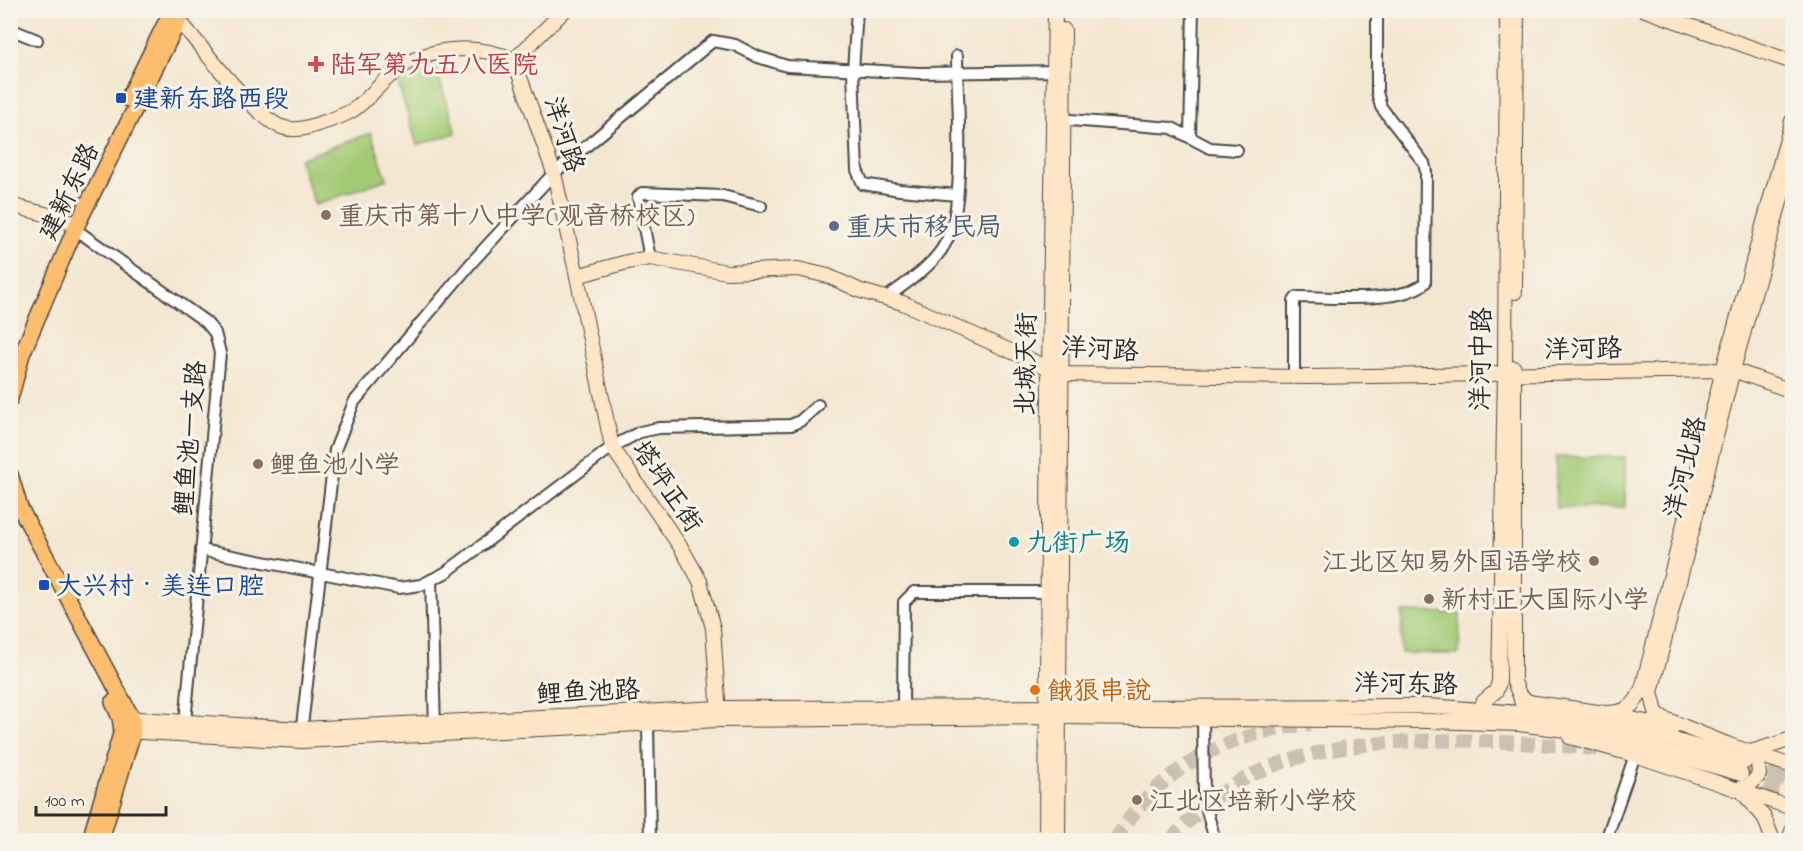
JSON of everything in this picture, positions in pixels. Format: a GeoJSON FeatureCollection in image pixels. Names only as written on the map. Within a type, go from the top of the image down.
{"type":"FeatureCollection","features":[{"type":"Feature","properties":{"kind":"main road"},"geometry":{"type":"LineString","coordinates":[[176,13],[260,112],[281,127],[292,129],[304,128],[352,111],[389,76],[421,57],[441,52],[480,49],[497,52],[514,60],[565,10]]}},
{"type":"Feature","properties":{"kind":"main road","name":"北城天街"},"geometry":{"type":"LineString","coordinates":[[1053,711],[1059,119],[1055,10]]}},
{"type":"Feature","properties":{"kind":"main road","name":"北城天街"},"geometry":{"type":"LineString","coordinates":[[1059,71],[1064,10]]}},
{"type":"Feature","properties":{"kind":"main road","name":"洋河中路"},"geometry":{"type":"LineString","coordinates":[[1507,10],[1514,682],[1520,696],[1529,702]]}},
{"type":"Feature","properties":{"kind":"main road","name":"洋河中路"},"geometry":{"type":"LineString","coordinates":[[1483,702],[1496,691],[1499,682],[1510,373],[1517,10]]}},
{"type":"Feature","properties":{"kind":"main road"},"geometry":{"type":"LineString","coordinates":[[1645,10],[1792,62]]}},
{"type":"Feature","properties":{"kind":"main road","name":"建新东路"},"geometry":{"type":"LineString","coordinates":[[10,360],[69,226],[176,13]]}},
{"type":"Feature","properties":{"kind":"main road","name":"洋河路"},"geometry":{"type":"LineString","coordinates":[[514,60],[554,173],[577,276],[650,258],[727,272],[798,269],[828,276],[861,291],[886,298],[950,323],[1055,372],[1293,377],[1728,370],[1792,391]]}},
{"type":"Feature","properties":{"kind":"main road","name":"洋河北路"},"geometry":{"type":"LineString","coordinates":[[1605,713],[1627,710],[1633,706],[1642,689],[1792,121]]}},
{"type":"Feature","properties":{"kind":"main road","name":"洋河北路"},"geometry":{"type":"LineString","coordinates":[[1729,745],[1663,718],[1656,712],[1651,692],[1728,370],[1792,159]]}},
{"type":"Feature","properties":{"kind":"main road"},"geometry":{"type":"LineString","coordinates":[[10,205],[69,226]]}},
{"type":"Feature","properties":{"kind":"main road"},"geometry":{"type":"LineString","coordinates":[[10,214],[69,226]]}},
{"type":"Feature","properties":{"kind":"main road","name":"建新东路"},"geometry":{"type":"LineString","coordinates":[[10,399],[22,354],[69,226]]}},
{"type":"Feature","properties":{"kind":"main road","name":"塔坪正街"},"geometry":{"type":"LineString","coordinates":[[577,276],[612,447],[682,549],[700,581],[713,628],[719,714]]}},
{"type":"Feature","properties":{"kind":"main road"},"geometry":{"type":"LineString","coordinates":[[10,474],[20,508],[127,724],[101,840]]}},
{"type":"Feature","properties":{"kind":"main road"},"geometry":{"type":"LineString","coordinates":[[11,512],[127,724],[90,840]]}},
{"type":"Feature","properties":{"kind":"main road"},"geometry":{"type":"LineString","coordinates":[[1428,706],[1483,702],[1529,702],[1605,713],[1676,728],[1729,745],[1746,763],[1792,766]]}},
{"type":"Feature","properties":{"kind":"main road","name":"鲤鱼池路"},"geometry":{"type":"LineString","coordinates":[[435,730],[903,705],[1053,711]]}},
{"type":"Feature","properties":{"kind":"main road","name":"洋河东路"},"geometry":{"type":"LineString","coordinates":[[1053,711],[1428,706],[1561,716],[1671,739],[1746,763]]}},
{"type":"Feature","properties":{"kind":"main road"},"geometry":{"type":"LineString","coordinates":[[1046,840],[1053,711]]}},
{"type":"Feature","properties":{"kind":"main road"},"geometry":{"type":"LineString","coordinates":[[1053,711],[1058,840]]}},
{"type":"Feature","properties":{"kind":"main road","name":"鲤鱼池路"},"geometry":{"type":"LineString","coordinates":[[127,724],[301,735],[648,724],[719,714],[1053,711]]}},
{"type":"Feature","properties":{"kind":"main road","name":"洋河东路"},"geometry":{"type":"LineString","coordinates":[[1053,711],[1203,718],[1519,724],[1611,736],[1746,763]]}},
{"type":"Feature","properties":{"kind":"main road","name":"鲤鱼池路"},"geometry":{"type":"LineString","coordinates":[[127,724],[185,722],[301,735]]}},
{"type":"Feature","properties":{"kind":"main road"},"geometry":{"type":"LineString","coordinates":[[1519,724],[1635,755],[1792,808]]}},
{"type":"Feature","properties":{"kind":"main road"},"geometry":{"type":"LineString","coordinates":[[1746,763],[1792,739]]}},
{"type":"Feature","properties":{"kind":"main road"},"geometry":{"type":"LineString","coordinates":[[1738,789],[1749,786],[1759,775],[1758,762],[1746,763]]}},
{"type":"Feature","properties":{"kind":"main road"},"geometry":{"type":"LineString","coordinates":[[1738,789],[1756,804],[1773,840]]}},
{"type":"Feature","properties":{"kind":"main road"},"geometry":{"type":"LineString","coordinates":[[1789,840],[1792,831]]}},
{"type":"Feature","properties":{"kind":"street"},"geometry":{"type":"LineString","coordinates":[[857,10],[853,70],[857,170],[863,183],[900,190],[957,195]]}},
{"type":"Feature","properties":{"kind":"street"},"geometry":{"type":"LineString","coordinates":[[1190,136],[1193,10]]}},
{"type":"Feature","properties":{"kind":"street"},"geometry":{"type":"LineString","coordinates":[[1293,377],[1294,301],[1297,297],[1374,297],[1406,294],[1416,291],[1425,283],[1426,172],[1424,164],[1381,107],[1377,92],[1377,10]]}},
{"type":"Feature","properties":{"kind":"street"},"geometry":{"type":"LineString","coordinates":[[10,29],[37,40]]}},
{"type":"Feature","properties":{"kind":"street"},"geometry":{"type":"LineString","coordinates":[[301,735],[335,450],[354,402],[473,261],[554,173],[713,41],[735,45],[758,57],[787,66],[957,73],[1059,71]]}},
{"type":"Feature","properties":{"kind":"street"},"geometry":{"type":"LineString","coordinates":[[886,298],[933,260],[946,242],[956,212],[957,56]]}},
{"type":"Feature","properties":{"kind":"street"},"geometry":{"type":"LineString","coordinates":[[1059,119],[1172,128],[1210,148],[1236,150]]}},
{"type":"Feature","properties":{"kind":"street"},"geometry":{"type":"LineString","coordinates":[[650,258],[638,197],[642,193],[723,196],[761,206]]}},
{"type":"Feature","properties":{"kind":"street","name":"鲤鱼池一支路"},"geometry":{"type":"LineString","coordinates":[[69,226],[206,322],[218,339],[220,353],[185,722]]}},
{"type":"Feature","properties":{"kind":"street"},"geometry":{"type":"LineString","coordinates":[[201,550],[399,588],[421,585],[445,573],[612,447],[640,432],[659,428],[791,425],[800,421],[818,405]]}},
{"type":"Feature","properties":{"kind":"street"},"geometry":{"type":"LineString","coordinates":[[431,580],[435,730]]}},
{"type":"Feature","properties":{"kind":"street"},"geometry":{"type":"LineString","coordinates":[[903,705],[904,602],[909,595],[915,592],[1053,592]]}},
{"type":"Feature","properties":{"kind":"street"},"geometry":{"type":"LineString","coordinates":[[1203,718],[1204,800],[1215,840]]}},
{"type":"Feature","properties":{"kind":"street"},"geometry":{"type":"LineString","coordinates":[[648,724],[650,840]]}},
{"type":"Feature","properties":{"kind":"street"},"geometry":{"type":"LineString","coordinates":[[1606,840],[1635,755]]}},
{"type":"Feature","properties":{"kind":"green space"},"geometry":{"type":"Polygon","coordinates":[[[436,68],[456,133],[417,145],[397,80],[436,68]]]}},
{"type":"Feature","properties":{"kind":"green space"},"geometry":{"type":"Polygon","coordinates":[[[371,133],[387,179],[315,205],[299,159],[371,133]]]}},
{"type":"Feature","properties":{"kind":"green space"},"geometry":{"type":"Polygon","coordinates":[[[1556,457],[1625,457],[1625,507],[1556,508],[1556,457]]]}},
{"type":"Feature","properties":{"kind":"green space"},"geometry":{"type":"Polygon","coordinates":[[[1402,612],[1460,613],[1459,654],[1401,653],[1402,612]]]}},
{"type":"Feature","properties":{"kind":"tunnel"},"geometry":{"type":"LineString","coordinates":[[1413,715],[1463,714]]}},
{"type":"Feature","properties":{"kind":"tunnel"},"geometry":{"type":"LineString","coordinates":[[1115,840],[1133,814],[1153,792],[1175,773],[1198,758],[1251,736],[1310,724]]}},
{"type":"Feature","properties":{"kind":"tunnel"},"geometry":{"type":"LineString","coordinates":[[1171,840],[1206,805],[1248,777],[1286,761],[1328,751],[1374,744],[1422,741],[1516,743],[1602,750]]}},
{"type":"Feature","properties":{"kind":"tunnel"},"geometry":{"type":"LineString","coordinates":[[1732,762],[1792,782]]}},
{"type":"Feature","properties":{"kind":"tunnel"},"geometry":{"type":"LineString","coordinates":[[1747,762],[1792,778]]}},
{"type":"Feature","properties":{"kind":"tunnel"},"geometry":{"type":"LineString","coordinates":[[1744,775],[1792,794]]}},
{"type":"Feature","properties":{"kind":"place","name":"陆军第九五八医院"},"geometry":{"type":"Point","coordinates":[316,64]}},
{"type":"Feature","properties":{"kind":"place","name":"建新东路西段"},"geometry":{"type":"Point","coordinates":[121,98]}},
{"type":"Feature","properties":{"kind":"place","name":"重庆市第十八中学(观音桥校区)"},"geometry":{"type":"Point","coordinates":[326,215]}},
{"type":"Feature","properties":{"kind":"place","name":"重庆市移民局"},"geometry":{"type":"Point","coordinates":[834,226]}},
{"type":"Feature","properties":{"kind":"place","name":"鲤鱼池小学"},"geometry":{"type":"Point","coordinates":[258,464]}},
{"type":"Feature","properties":{"kind":"place","name":"九街广场"},"geometry":{"type":"Point","coordinates":[1014,542]}},
{"type":"Feature","properties":{"kind":"place","name":"江北区知易外国语学校"},"geometry":{"type":"Point","coordinates":[1594,561]}},
{"type":"Feature","properties":{"kind":"place","name":"大兴村‧美连口腔"},"geometry":{"type":"Point","coordinates":[44,585]}},
{"type":"Feature","properties":{"kind":"place","name":"新村正大国际小学"},"geometry":{"type":"Point","coordinates":[1429,599]}},
{"type":"Feature","properties":{"kind":"place","name":"餓狼串說"},"geometry":{"type":"Point","coordinates":[1035,690]}},
{"type":"Feature","properties":{"kind":"place","name":"江北区培新小学校"},"geometry":{"type":"Point","coordinates":[1137,800]}}]}
